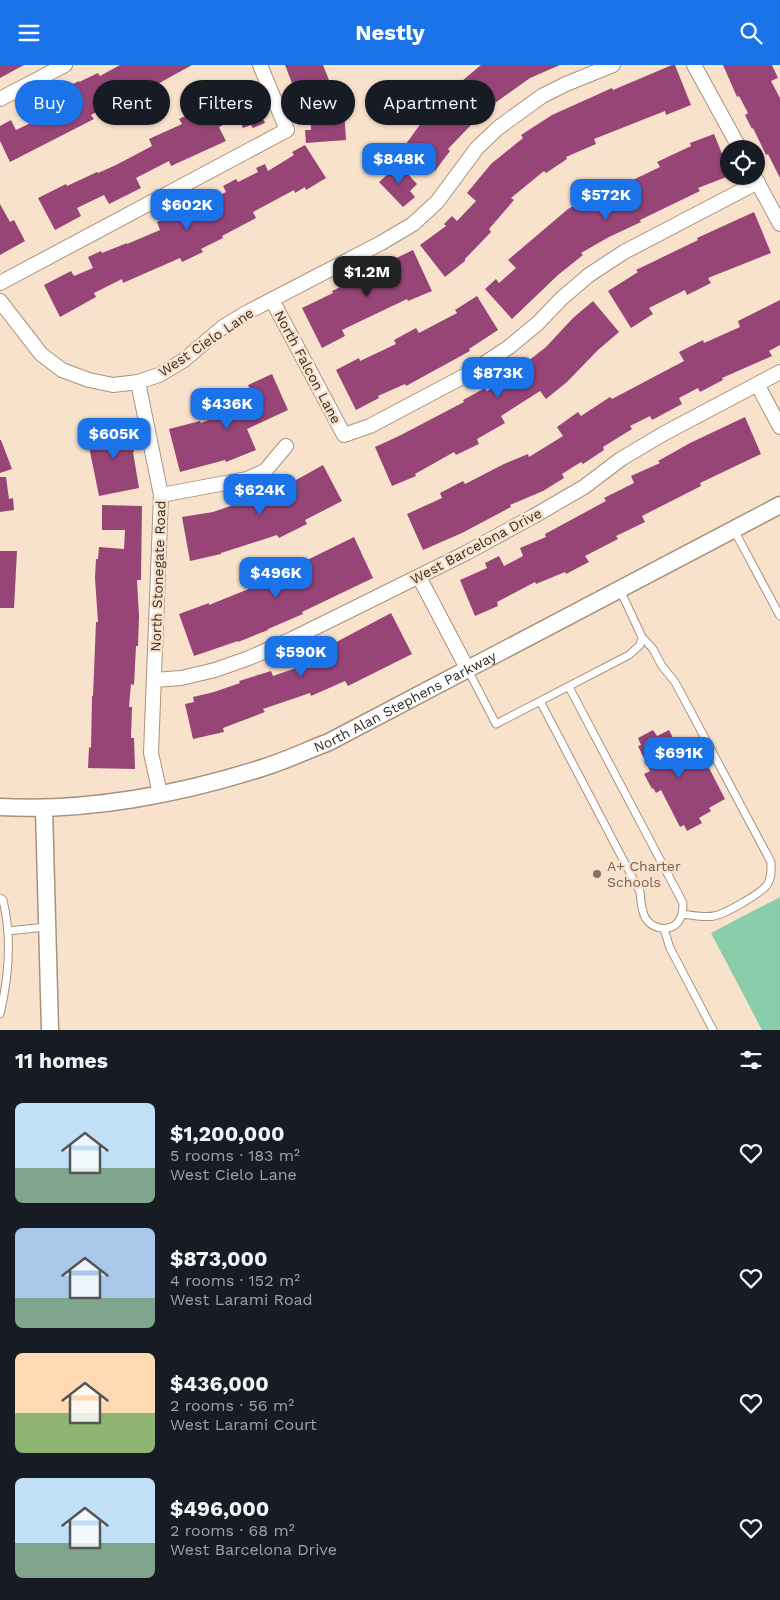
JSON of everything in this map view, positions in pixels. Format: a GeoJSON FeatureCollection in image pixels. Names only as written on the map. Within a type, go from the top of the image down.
{"type":"FeatureCollection","features":[{"type":"Feature","properties":{"kind":"street"},"geometry":{"type":"LineString","coordinates":[[0,99],[65,65]]}},
{"type":"Feature","properties":{"kind":"street"},"geometry":{"type":"LineString","coordinates":[[0,283],[286,130],[260,65]]}},
{"type":"Feature","properties":{"kind":"street","name":"West Cielo Lane"},"geometry":{"type":"LineString","coordinates":[[138,382],[159,375],[184,360],[223,327],[381,243],[413,223],[437,202],[477,148],[505,122],[542,96],[612,65]]}},
{"type":"Feature","properties":{"kind":"street"},"geometry":{"type":"LineString","coordinates":[[694,65],[735,140]]}},
{"type":"Feature","properties":{"kind":"street","name":"North Falcon Lane"},"geometry":{"type":"LineString","coordinates":[[272,300],[344,435],[370,426],[470,373],[510,347],[538,323],[562,298],[596,271],[624,252],[745,185]]}},
{"type":"Feature","properties":{"kind":"street"},"geometry":{"type":"LineString","coordinates":[[759,185],[780,224]]}},
{"type":"Feature","properties":{"kind":"street"},"geometry":{"type":"LineString","coordinates":[[0,301],[41,354],[62,370],[89,380],[113,385],[138,382]]}},
{"type":"Feature","properties":{"kind":"street","name":"West Barcelona Drive"},"geometry":{"type":"LineString","coordinates":[[154,680],[181,678],[249,659],[419,577],[534,516],[584,487],[621,459],[663,434],[780,372]]}},
{"type":"Feature","properties":{"kind":"street","name":"North Stonegate Road"},"geometry":{"type":"LineString","coordinates":[[138,382],[161,495],[151,753],[160,794]]}},
{"type":"Feature","properties":{"kind":"street"},"geometry":{"type":"LineString","coordinates":[[757,384],[780,427]]}},
{"type":"Feature","properties":{"kind":"street"},"geometry":{"type":"LineString","coordinates":[[161,495],[247,479],[265,471],[286,446]]}},
{"type":"Feature","properties":{"kind":"street","name":"North Alan Stephens Parkway"},"geometry":{"type":"LineString","coordinates":[[0,807],[44,809],[103,803],[208,784],[266,767],[329,742],[780,505]]}},
{"type":"Feature","properties":{"kind":"street"},"geometry":{"type":"LineString","coordinates":[[419,577],[468,670]]}},
{"type":"Feature","properties":{"kind":"street"},"geometry":{"type":"LineString","coordinates":[[44,809],[50,1030]]}},
{"type":"Feature","properties":{"kind":"lane"},"geometry":{"type":"LineString","coordinates":[[734,529],[780,616]]}},
{"type":"Feature","properties":{"kind":"lane"},"geometry":{"type":"LineString","coordinates":[[620,590],[642,637],[653,649],[662,666],[675,682],[771,863],[772,874],[768,884],[760,893],[720,914],[712,916],[682,914]]}},
{"type":"Feature","properties":{"kind":"lane"},"geometry":{"type":"LineString","coordinates":[[468,670],[496,724],[629,655],[640,645],[642,637]]}},
{"type":"Feature","properties":{"kind":"lane"},"geometry":{"type":"LineString","coordinates":[[540,701],[640,892],[642,911],[647,921],[656,928],[664,929],[674,926],[682,914],[683,903],[569,687]]}},
{"type":"Feature","properties":{"kind":"lane"},"geometry":{"type":"LineString","coordinates":[[0,898],[3,900],[8,931],[9,964],[0,1014]]}},
{"type":"Feature","properties":{"kind":"lane"},"geometry":{"type":"LineString","coordinates":[[8,931],[47,927]]}},
{"type":"Feature","properties":{"kind":"lane"},"geometry":{"type":"LineString","coordinates":[[664,929],[670,948],[713,1030]]}},
{"type":"Feature","properties":{"kind":"green space"},"geometry":{"type":"Polygon","coordinates":[[[780,897],[780,1030],[762,1030],[711,933],[780,897]]]}},
{"type":"Feature","properties":{"kind":"building"},"geometry":{"type":"Polygon","coordinates":[[[0,65],[24,65],[0,78],[0,65]]]}},
{"type":"Feature","properties":{"kind":"building"},"geometry":{"type":"Polygon","coordinates":[[[120,65],[192,65],[165,80],[93,80],[93,114],[91,115],[93,120],[83,125],[83,80],[98,73],[100,76],[120,65]]]}},
{"type":"Feature","properties":{"kind":"building"},"geometry":{"type":"Polygon","coordinates":[[[285,65],[323,65],[329,80],[291,80],[285,65]]]}},
{"type":"Feature","properties":{"kind":"building"},"geometry":{"type":"Polygon","coordinates":[[[481,65],[560,65],[530,78],[495,103],[495,80],[463,80],[481,65]]]}},
{"type":"Feature","properties":{"kind":"building"},"geometry":{"type":"Polygon","coordinates":[[[675,65],[691,105],[666,115],[665,111],[594,139],[596,144],[566,157],[567,159],[546,173],[544,171],[511,198],[514,200],[489,229],[491,232],[465,261],[445,277],[420,245],[446,226],[444,224],[452,216],[457,221],[476,201],[467,193],[491,164],[523,138],[521,135],[552,115],[612,88],[613,90],[675,65]]]}},
{"type":"Feature","properties":{"kind":"building"},"geometry":{"type":"Polygon","coordinates":[[[723,65],[772,65],[778,78],[771,81],[780,98],[780,178],[768,154],[766,155],[765,153],[765,140],[759,140],[745,115],[748,113],[739,96],[737,97],[723,65]]]}},
{"type":"Feature","properties":{"kind":"building"},"geometry":{"type":"Polygon","coordinates":[[[11,120],[16,130],[26,125],[82,125],[10,162],[0,141],[0,126],[11,120]]]}},
{"type":"Feature","properties":{"kind":"building"},"geometry":{"type":"Polygon","coordinates":[[[180,125],[223,125],[219,127],[226,141],[171,166],[169,161],[136,178],[141,188],[109,204],[104,195],[77,208],[81,216],[55,230],[38,198],[66,184],[67,186],[116,165],[152,146],[149,139],[180,125]]]}},
{"type":"Feature","properties":{"kind":"building"},"geometry":{"type":"Polygon","coordinates":[[[311,125],[345,125],[346,140],[306,143],[305,130],[311,130],[311,125]]]}},
{"type":"Feature","properties":{"kind":"building"},"geometry":{"type":"Polygon","coordinates":[[[420,125],[471,125],[448,149],[450,151],[435,171],[403,148],[420,125]]]}},
{"type":"Feature","properties":{"kind":"building"},"geometry":{"type":"Polygon","coordinates":[[[714,134],[720,149],[720,179],[698,188],[700,191],[640,220],[641,222],[581,253],[583,255],[558,275],[512,319],[485,289],[496,279],[499,283],[516,268],[508,260],[568,209],[587,198],[589,201],[660,167],[657,162],[691,146],[690,143],[714,134]]]}},
{"type":"Feature","properties":{"kind":"building"},"geometry":{"type":"Polygon","coordinates":[[[305,145],[326,178],[306,190],[305,187],[295,193],[294,190],[253,212],[256,218],[201,249],[203,252],[182,262],[180,258],[123,283],[122,279],[94,293],[96,297],[60,317],[44,285],[71,271],[74,276],[93,268],[88,257],[101,251],[102,253],[127,244],[160,230],[157,222],[185,208],[188,214],[210,203],[209,201],[226,192],[223,186],[236,179],[238,182],[258,172],[256,168],[265,164],[268,171],[294,155],[292,152],[305,145]]]}},
{"type":"Feature","properties":{"kind":"building"},"geometry":{"type":"Polygon","coordinates":[[[399,164],[417,184],[410,191],[415,197],[403,207],[379,182],[399,164]]]}},
{"type":"Feature","properties":{"kind":"building"},"geometry":{"type":"Polygon","coordinates":[[[0,204],[10,222],[14,220],[25,241],[0,255],[0,204]]]}},
{"type":"Feature","properties":{"kind":"building"},"geometry":{"type":"Polygon","coordinates":[[[754,212],[771,253],[708,278],[711,283],[687,295],[685,290],[649,308],[653,314],[631,328],[608,291],[638,272],[636,270],[698,240],[697,238],[754,212]]]}},
{"type":"Feature","properties":{"kind":"building"},"geometry":{"type":"Polygon","coordinates":[[[413,250],[432,291],[408,301],[407,299],[342,330],[345,336],[322,348],[302,308],[413,250]]]}},
{"type":"Feature","properties":{"kind":"building"},"geometry":{"type":"Polygon","coordinates":[[[477,296],[498,330],[469,349],[470,351],[406,386],[405,384],[378,396],[379,398],[356,410],[336,370],[359,358],[360,361],[396,344],[394,340],[416,328],[419,333],[457,313],[455,310],[477,296]]]}},
{"type":"Feature","properties":{"kind":"building"},"geometry":{"type":"Polygon","coordinates":[[[780,300],[780,345],[769,351],[772,356],[722,378],[723,380],[700,392],[698,388],[679,398],[682,404],[652,420],[650,416],[630,426],[632,429],[603,447],[604,450],[583,464],[581,462],[562,474],[564,478],[543,491],[510,505],[511,507],[462,533],[423,550],[407,514],[442,498],[440,493],[463,481],[465,484],[504,464],[528,454],[529,457],[563,436],[557,427],[578,412],[581,416],[610,397],[612,399],[684,361],[679,352],[703,340],[704,343],[740,327],[738,321],[780,300]]]}},
{"type":"Feature","properties":{"kind":"building"},"geometry":{"type":"Polygon","coordinates":[[[593,301],[619,332],[598,350],[567,382],[546,399],[540,391],[501,416],[505,423],[477,439],[479,444],[456,455],[454,452],[415,474],[416,476],[392,486],[375,447],[464,402],[463,400],[485,388],[487,391],[506,379],[504,375],[517,367],[518,369],[546,347],[573,318],[593,301]]]}},
{"type":"Feature","properties":{"kind":"building"},"geometry":{"type":"Polygon","coordinates":[[[272,374],[288,410],[247,429],[256,450],[226,462],[225,460],[180,472],[169,429],[200,421],[201,423],[239,408],[240,412],[257,404],[248,385],[272,374]]]}},
{"type":"Feature","properties":{"kind":"building"},"geometry":{"type":"Polygon","coordinates":[[[745,417],[761,454],[700,483],[701,486],[642,516],[645,522],[616,536],[618,539],[585,556],[589,562],[566,574],[565,572],[536,584],[535,582],[497,602],[498,606],[475,616],[460,580],[487,568],[485,563],[499,556],[504,566],[523,556],[520,548],[546,537],[545,534],[606,501],[604,498],[634,483],[631,476],[660,463],[658,461],[690,443],[745,417]]]}},
{"type":"Feature","properties":{"kind":"building"},"geometry":{"type":"Polygon","coordinates":[[[127,423],[134,452],[139,488],[99,496],[87,437],[108,432],[107,427],[127,423]]]}},
{"type":"Feature","properties":{"kind":"building"},"geometry":{"type":"Polygon","coordinates":[[[0,440],[12,469],[0,473],[0,440]]]}},
{"type":"Feature","properties":{"kind":"building"},"geometry":{"type":"Polygon","coordinates":[[[323,465],[342,501],[305,520],[307,524],[279,538],[277,535],[221,554],[190,561],[182,517],[213,512],[245,501],[246,504],[323,465]]]}},
{"type":"Feature","properties":{"kind":"building"},"geometry":{"type":"Polygon","coordinates":[[[0,477],[6,477],[9,499],[13,498],[14,510],[0,512],[0,477]]]}},
{"type":"Feature","properties":{"kind":"building"},"geometry":{"type":"Polygon","coordinates":[[[102,505],[142,506],[141,580],[137,580],[138,646],[136,646],[134,685],[131,684],[129,707],[132,707],[131,738],[134,738],[135,769],[88,768],[89,747],[91,748],[96,622],[98,622],[95,578],[96,559],[98,559],[99,547],[124,549],[125,530],[102,530],[102,505]]]}},
{"type":"Feature","properties":{"kind":"building"},"geometry":{"type":"Polygon","coordinates":[[[354,537],[373,578],[268,630],[194,656],[179,614],[209,603],[209,605],[256,586],[294,569],[293,567],[354,537]]]}},
{"type":"Feature","properties":{"kind":"building"},"geometry":{"type":"Polygon","coordinates":[[[0,551],[17,551],[14,608],[0,608],[0,551]]]}},
{"type":"Feature","properties":{"kind":"building"},"geometry":{"type":"Polygon","coordinates":[[[391,613],[412,654],[348,686],[345,681],[311,696],[310,693],[263,709],[265,712],[223,728],[224,732],[193,739],[185,704],[194,702],[193,697],[214,692],[240,683],[239,681],[271,671],[273,676],[299,667],[297,664],[329,650],[327,647],[391,613]]]}},
{"type":"Feature","properties":{"kind":"building"},"geometry":{"type":"Polygon","coordinates":[[[653,730],[657,736],[669,730],[676,744],[680,742],[698,768],[707,764],[725,799],[709,808],[711,811],[699,818],[702,823],[687,831],[684,825],[680,827],[661,790],[656,793],[644,774],[650,771],[638,746],[641,745],[638,738],[653,730]]]}},
{"type":"Feature","properties":{"kind":"place","name":"A+ Charter Schools"},"geometry":{"type":"Point","coordinates":[597,874]}}]}
